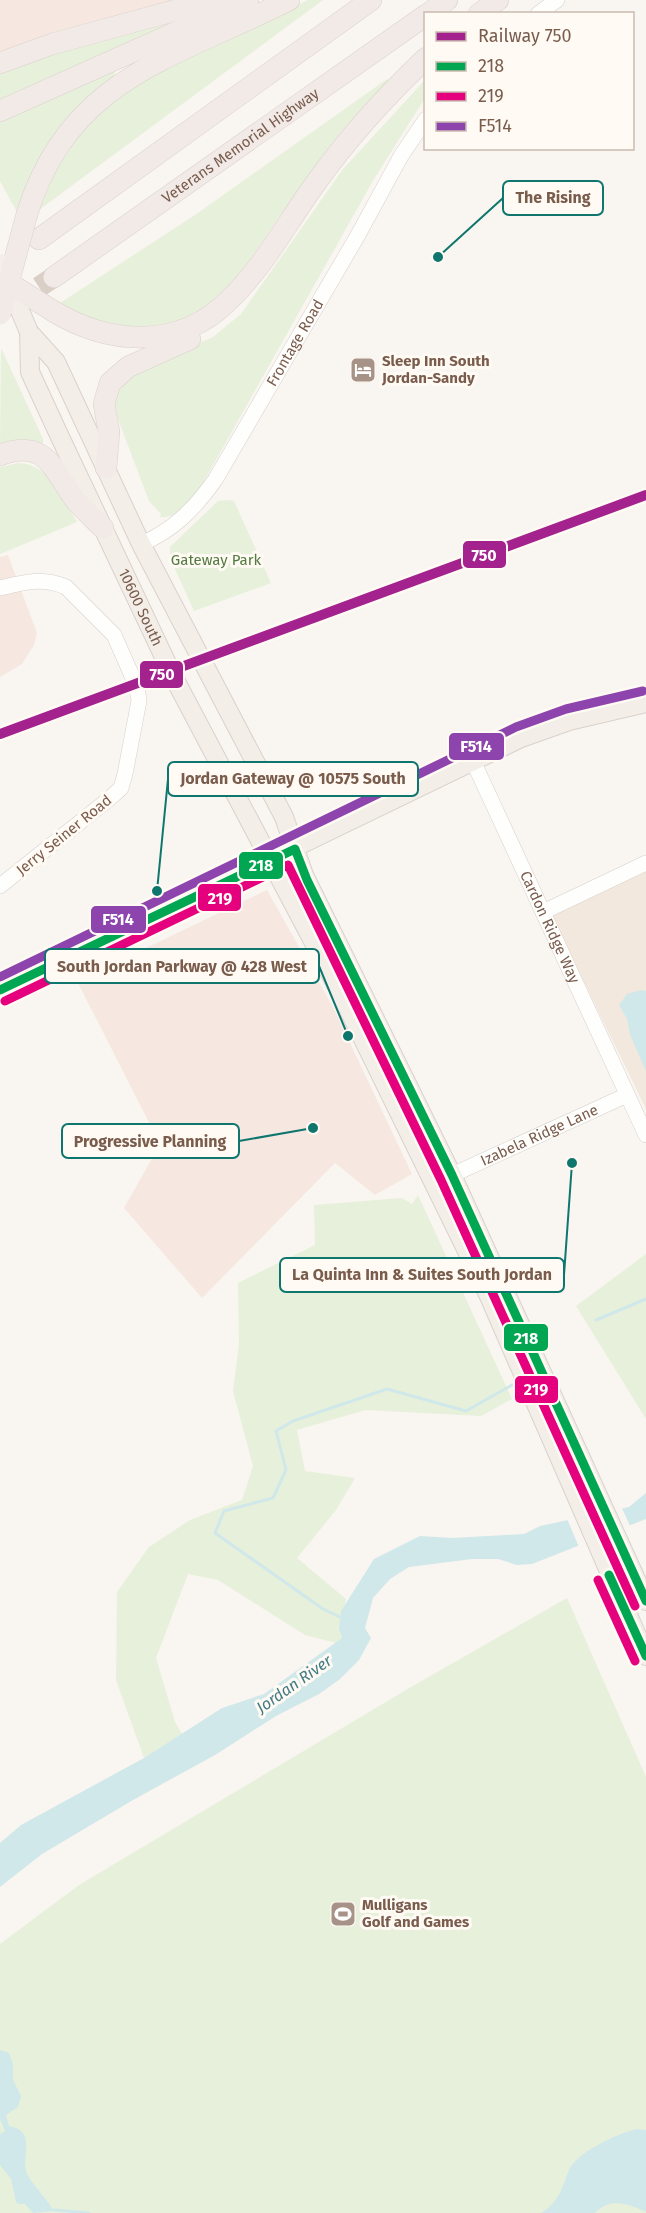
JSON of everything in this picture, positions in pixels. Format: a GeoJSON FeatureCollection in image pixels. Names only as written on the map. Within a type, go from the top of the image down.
{"type":"FeatureCollection","features":[{"type":"Feature","properties":{"kind":"highway"},"geometry":{"type":"LineString","coordinates":[[0,63],[52,44],[213,0]]}},
{"type":"Feature","properties":{"kind":"highway"},"geometry":{"type":"LineString","coordinates":[[0,111],[248,0]]}},
{"type":"Feature","properties":{"kind":"highway"},"geometry":{"type":"LineString","coordinates":[[0,314],[4,281],[42,174],[74,124],[108,91],[153,63],[289,0]]}},
{"type":"Feature","properties":{"kind":"highway"},"geometry":{"type":"LineString","coordinates":[[39,239],[371,0]]}},
{"type":"Feature","properties":{"kind":"highway","name":"Veterans Memorial Highway"},"geometry":{"type":"LineString","coordinates":[[430,12],[447,0]]}},
{"type":"Feature","properties":{"kind":"highway"},"geometry":{"type":"LineString","coordinates":[[482,12],[498,0]]}},
{"type":"Feature","properties":{"kind":"highway","name":"Veterans Memorial Highway"},"geometry":{"type":"LineString","coordinates":[[54,277],[424,16]]}},
{"type":"Feature","properties":{"kind":"highway"},"geometry":{"type":"LineString","coordinates":[[4,281],[89,329],[117,337],[147,338],[166,335],[196,325],[216,312],[234,295],[340,151],[396,87],[424,60]]}},
{"type":"Feature","properties":{"kind":"highway"},"geometry":{"type":"LineString","coordinates":[[106,468],[109,432],[104,404],[110,383],[128,367],[196,336],[224,317],[242,301],[263,258]]}},
{"type":"Feature","properties":{"kind":"highway"},"geometry":{"type":"LineString","coordinates":[[0,455],[27,451],[49,460],[75,499],[103,528]]}},
{"type":"Feature","properties":{"kind":"main road","name":"10600 South"},"geometry":{"type":"LineString","coordinates":[[0,263],[4,281],[29,332],[56,362],[141,544],[284,817],[307,880],[452,1175],[646,1601]]}},
{"type":"Feature","properties":{"kind":"main road","name":"10600 South"},"geometry":{"type":"LineString","coordinates":[[29,332],[30,372],[172,674],[272,859],[488,1294],[646,1656]]}},
{"type":"Feature","properties":{"kind":"main road"},"geometry":{"type":"LineString","coordinates":[[0,990],[521,738],[569,721],[646,703]]}},
{"type":"Feature","properties":{"kind":"street"},"geometry":{"type":"LineString","coordinates":[[541,12],[556,0]]}},
{"type":"Feature","properties":{"kind":"street","name":"Frontage Road"},"geometry":{"type":"LineString","coordinates":[[141,544],[162,534],[186,516],[215,480],[402,156],[424,122]]}},
{"type":"Feature","properties":{"kind":"street","name":"Jerry Seiner Road"},"geometry":{"type":"LineString","coordinates":[[0,588],[32,580],[56,583],[66,587],[114,635],[139,694],[121,788],[0,886]]}},
{"type":"Feature","properties":{"kind":"street","name":"Cardon Ridge Way"},"geometry":{"type":"LineString","coordinates":[[473,761],[646,1135]]}},
{"type":"Feature","properties":{"kind":"street"},"geometry":{"type":"LineString","coordinates":[[543,912],[646,863]]}},
{"type":"Feature","properties":{"kind":"street","name":"Izabela Ridge Lane"},"geometry":{"type":"LineString","coordinates":[[452,1175],[627,1095]]}},
{"type":"Feature","properties":{"kind":"shaded area"},"geometry":{"type":"Polygon","coordinates":[[[0,0],[200,0],[0,95],[0,0]]]}},
{"type":"Feature","properties":{"kind":"shaded area"},"geometry":{"type":"Polygon","coordinates":[[[8,555],[37,633],[34,645],[22,664],[0,677],[0,557],[8,555]]]}},
{"type":"Feature","properties":{"kind":"shaded area"},"geometry":{"type":"Polygon","coordinates":[[[646,865],[646,1109],[549,910],[646,865]]]}},
{"type":"Feature","properties":{"kind":"shaded area"},"geometry":{"type":"Polygon","coordinates":[[[267,890],[333,1007],[412,1174],[375,1195],[335,1163],[202,1298],[124,1208],[160,1144],[77,981],[267,890]]]}},
{"type":"Feature","properties":{"kind":"green space"},"geometry":{"type":"Polygon","coordinates":[[[308,0],[323,0],[39,210],[56,170],[79,136],[107,106],[154,74],[308,0]]]}},
{"type":"Feature","properties":{"kind":"green space"},"geometry":{"type":"Polygon","coordinates":[[[209,8],[0,102],[0,73],[56,52],[209,8]]]}},
{"type":"Feature","properties":{"kind":"green space"},"geometry":{"type":"Polygon","coordinates":[[[114,70],[115,75],[76,109],[18,214],[0,181],[0,121],[114,70]]]}},
{"type":"Feature","properties":{"kind":"green space"},"geometry":{"type":"Polygon","coordinates":[[[387,79],[388,81],[331,145],[240,273],[213,303],[176,322],[137,327],[97,320],[60,303],[195,215],[387,79]]]}},
{"type":"Feature","properties":{"kind":"green space"},"geometry":{"type":"Polygon","coordinates":[[[424,81],[424,100],[374,179],[203,483],[180,511],[174,515],[160,517],[161,514],[149,501],[118,419],[115,405],[118,386],[138,370],[213,337],[241,314],[343,169],[424,81]]]}},
{"type":"Feature","properties":{"kind":"green space"},"geometry":{"type":"Polygon","coordinates":[[[1,348],[43,439],[43,446],[0,449],[1,348]]]}},
{"type":"Feature","properties":{"kind":"green space"},"geometry":{"type":"Polygon","coordinates":[[[18,463],[39,469],[47,476],[77,522],[0,554],[0,467],[18,463]]]}},
{"type":"Feature","properties":{"kind":"green space","name":"Gateway Park"},"geometry":{"type":"Polygon","coordinates":[[[218,501],[234,501],[271,583],[194,611],[170,558],[170,547],[218,501]]]}},
{"type":"Feature","properties":{"kind":"green space"},"geometry":{"type":"Polygon","coordinates":[[[418,1195],[512,1399],[481,1416],[365,1410],[297,1430],[305,1471],[355,1478],[336,1510],[297,1558],[346,1599],[339,1629],[342,1638],[336,1643],[305,1635],[218,1580],[188,1574],[156,1658],[175,1722],[182,1734],[144,1758],[116,1680],[117,1592],[149,1547],[190,1520],[242,1500],[253,1466],[233,1391],[239,1344],[238,1283],[315,1245],[314,1205],[402,1198],[412,1204],[418,1195]]]}},
{"type":"Feature","properties":{"kind":"green space"},"geometry":{"type":"Polygon","coordinates":[[[646,1254],[646,1419],[576,1306],[646,1254]]]}},
{"type":"Feature","properties":{"kind":"green space","name":"Mulligans Golf and Games"},"geometry":{"type":"Polygon","coordinates":[[[567,1598],[646,1777],[646,2213],[0,2213],[0,1944],[79,1885],[411,1687],[567,1598]]]}},
{"type":"Feature","properties":{"kind":"water"},"geometry":{"type":"Polygon","coordinates":[[[646,991],[646,1071],[630,1035],[627,1019],[619,1005],[627,994],[646,991]]]}},
{"type":"Feature","properties":{"kind":"water","name":"Jordan River"},"geometry":{"type":"Polygon","coordinates":[[[646,1493],[646,1519],[532,1564],[517,1565],[498,1559],[472,1559],[409,1567],[390,1579],[373,1598],[365,1628],[371,1638],[359,1660],[340,1679],[319,1694],[276,1716],[215,1755],[42,1854],[0,1887],[0,1843],[21,1825],[144,1758],[222,1708],[264,1694],[342,1638],[339,1629],[341,1611],[374,1559],[420,1536],[452,1538],[524,1534],[540,1526],[629,1507],[646,1493]]]}},
{"type":"Feature","properties":{"kind":"water"},"geometry":{"type":"Polygon","coordinates":[[[0,2050],[9,2053],[13,2064],[13,2080],[21,2096],[18,2107],[6,2115],[9,2126],[23,2133],[26,2139],[27,2174],[53,2211],[33,2213],[25,2204],[16,2202],[11,2179],[0,2165],[0,2134],[5,2131],[0,2119],[0,2050]]]}},
{"type":"Feature","properties":{"kind":"water"},"geometry":{"type":"Polygon","coordinates":[[[637,2129],[646,2130],[646,2212],[626,2205],[613,2204],[595,2213],[541,2213],[556,2199],[569,2170],[580,2157],[609,2139],[637,2129]]]}},
{"type":"Feature","properties":{"kind":"pier"},"geometry":{"type":"Polygon","coordinates":[[[621,1506],[631,1528],[579,1547],[567,1519],[621,1506]]]}},
{"type":"Feature","properties":{"kind":"waterway"},"geometry":{"type":"LineString","coordinates":[[596,1320],[646,1299]]}},
{"type":"Feature","properties":{"kind":"waterway"},"geometry":{"type":"LineString","coordinates":[[344,1619],[323,1609],[215,1533],[224,1511],[273,1498],[286,1470],[276,1431],[293,1421],[387,1389],[466,1411],[512,1385]]}},
{"type":"Feature","properties":{"kind":"waterway"},"geometry":{"type":"LineString","coordinates":[[54,2210],[89,2213]]}},
{"type":"Feature","properties":{"kind":"tunnel"},"geometry":{"type":"LineString","coordinates":[[13,304],[54,277]]}},
{"type":"Feature","properties":{"kind":"rail line","name":"750"},"geometry":{"type":"LineString","coordinates":[[0,734],[646,495]]}},
{"type":"Feature","properties":{"kind":"transit line","name":"F514"},"geometry":{"type":"LineString","coordinates":[[0,977],[516,727],[566,709],[643,691]]}},
{"type":"Feature","properties":{"kind":"transit line","name":"218"},"geometry":{"type":"LineString","coordinates":[[0,990],[295,849],[307,880],[452,1175],[646,1601]]}},
{"type":"Feature","properties":{"kind":"transit line","name":"219"},"geometry":{"type":"LineString","coordinates":[[5,1001],[288,865],[441,1180],[635,1606]]}},
{"type":"Feature","properties":{"kind":"transit line","name":"218"},"geometry":{"type":"LineString","coordinates":[[609,1575],[646,1656]]}},
{"type":"Feature","properties":{"kind":"transit line","name":"219"},"geometry":{"type":"LineString","coordinates":[[598,1580],[635,1661]]}},
{"type":"Feature","properties":{"kind":"place","name":"The Rising"},"geometry":{"type":"Point","coordinates":[438,257]}},
{"type":"Feature","properties":{"kind":"place","name":"Sleep Inn South Jordan-Sandy"},"geometry":{"type":"Point","coordinates":[363,370]}},
{"type":"Feature","properties":{"kind":"place","name":"Jordan Gateway @ 10575 South"},"geometry":{"type":"Point","coordinates":[157,891]}},
{"type":"Feature","properties":{"kind":"place","name":"South Jordan Parkway @ 428 West"},"geometry":{"type":"Point","coordinates":[348,1036]}},
{"type":"Feature","properties":{"kind":"place","name":"Progressive Planning"},"geometry":{"type":"Point","coordinates":[313,1128]}},
{"type":"Feature","properties":{"kind":"place","name":"La Quinta Inn & Suites South Jordan"},"geometry":{"type":"Point","coordinates":[572,1163]}},
{"type":"Feature","properties":{"kind":"place","name":"Mulligans Golf and Games"},"geometry":{"type":"Point","coordinates":[343,1914]}}]}
